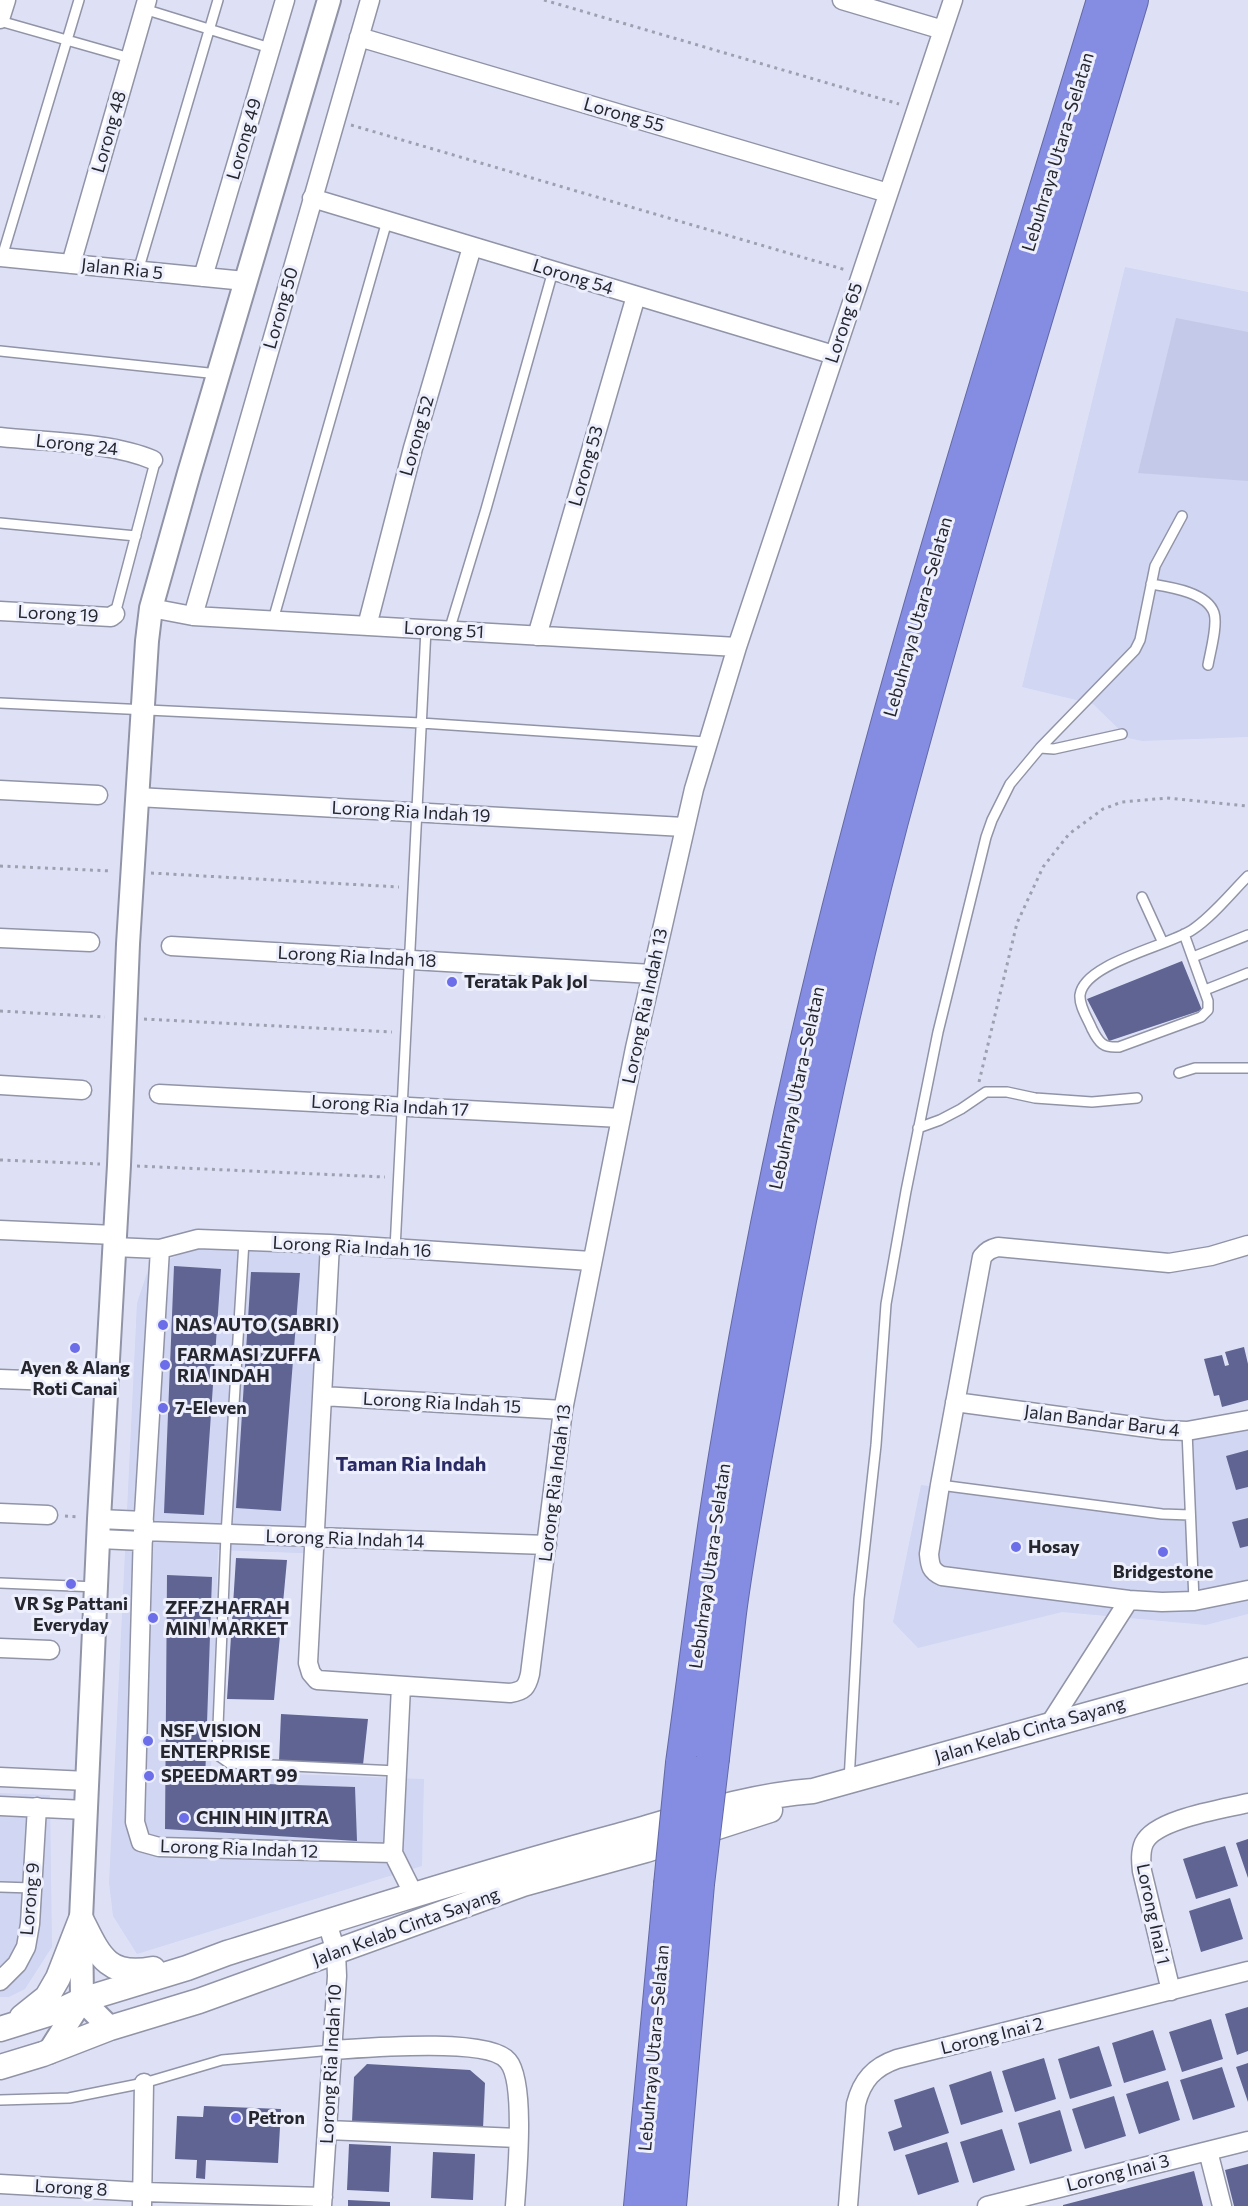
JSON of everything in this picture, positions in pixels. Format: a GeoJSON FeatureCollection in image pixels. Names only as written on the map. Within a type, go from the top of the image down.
{"type":"FeatureCollection","features":[{"type":"Feature","properties":{"kind":"highway","name":"Lebuhraya Utara–Selatan"},"geometry":{"type":"LineString","coordinates":[[670,2206],[684,1885],[682,1763],[725,1457],[760,1262],[816,999],[867,797],[919,608],[1103,0]]}},
{"type":"Feature","properties":{"kind":"highway","name":"Lebuhraya Utara–Selatan"},"geometry":{"type":"LineString","coordinates":[[640,2206],[684,1885],[713,1758],[730,1610],[754,1464],[812,1157],[891,824],[1026,350],[1132,0]]}},
{"type":"Feature","properties":{"kind":"main road","name":"Jalan Kelab Cinta Sayang"},"geometry":{"type":"LineString","coordinates":[[6,2028],[61,2010],[82,2000],[508,1866],[722,1807],[780,1793],[813,1791],[1248,1670]]}},
{"type":"Feature","properties":{"kind":"main road","name":"Jalan Kelab Cinta Sayang"},"geometry":{"type":"LineString","coordinates":[[0,2067],[49,2052],[110,2028],[199,2001],[524,1884],[646,1850],[785,1806],[813,1791]]}},
{"type":"Feature","properties":{"kind":"main road"},"geometry":{"type":"LineString","coordinates":[[81,1919],[104,1959],[119,1970],[136,1973],[168,1966],[187,1968]]}},
{"type":"Feature","properties":{"kind":"main road"},"geometry":{"type":"LineString","coordinates":[[6,2028],[47,1997],[58,1978],[81,1919]]}},
{"type":"Feature","properties":{"kind":"street"},"geometry":{"type":"LineString","coordinates":[[0,20],[6,0]]}},
{"type":"Feature","properties":{"kind":"street","name":"Lorong 49"},"geometry":{"type":"LineString","coordinates":[[202,277],[285,0]]}},
{"type":"Feature","properties":{"kind":"street"},"geometry":{"type":"LineString","coordinates":[[49,2052],[82,2000],[81,1919],[99,1529],[141,710],[151,608],[329,0]]}},
{"type":"Feature","properties":{"kind":"street","name":"Lorong 50"},"geometry":{"type":"LineString","coordinates":[[193,616],[370,0]]}},
{"type":"Feature","properties":{"kind":"street"},"geometry":{"type":"LineString","coordinates":[[842,0],[943,30]]}},
{"type":"Feature","properties":{"kind":"street","name":"Lorong 65"},"geometry":{"type":"LineString","coordinates":[[737,647],[953,0]]}},
{"type":"Feature","properties":{"kind":"street","name":"Lorong 48"},"geometry":{"type":"LineString","coordinates":[[71,264],[145,5]]}},
{"type":"Feature","properties":{"kind":"street","name":"Lorong 55"},"geometry":{"type":"LineString","coordinates":[[359,37],[888,193]]}},
{"type":"Feature","properties":{"kind":"street","name":"Lorong 54"},"geometry":{"type":"LineString","coordinates":[[312,198],[834,355]]}},
{"type":"Feature","properties":{"kind":"street","name":"Lorong 52"},"geometry":{"type":"LineString","coordinates":[[367,626],[413,448],[472,247]]}},
{"type":"Feature","properties":{"kind":"street","name":"Jalan Ria 5"},"geometry":{"type":"LineString","coordinates":[[1,257],[245,281]]}},
{"type":"Feature","properties":{"kind":"street","name":"Lorong 53"},"geometry":{"type":"LineString","coordinates":[[537,636],[636,296]]}},
{"type":"Feature","properties":{"kind":"street","name":"Lorong 24"},"geometry":{"type":"LineString","coordinates":[[0,437],[120,450],[138,453],[153,460]]}},
{"type":"Feature","properties":{"kind":"street","name":"Lorong 51"},"geometry":{"type":"LineString","coordinates":[[151,608],[193,616],[737,647]]}},
{"type":"Feature","properties":{"kind":"street","name":"Lorong 19"},"geometry":{"type":"LineString","coordinates":[[0,611],[111,617],[115,614]]}},
{"type":"Feature","properties":{"kind":"street","name":"Lorong Ria Indah 13"},"geometry":{"type":"LineString","coordinates":[[330,1245],[308,1663],[311,1673],[317,1680],[520,1692],[525,1688],[530,1674],[548,1545],[563,1410],[591,1261],[684,827],[706,742],[737,647]]}},
{"type":"Feature","properties":{"kind":"street"},"geometry":{"type":"LineString","coordinates":[[0,790],[99,795]]}},
{"type":"Feature","properties":{"kind":"street","name":"Lorong Ria Indah 19"},"geometry":{"type":"LineString","coordinates":[[137,797],[684,827]]}},
{"type":"Feature","properties":{"kind":"street"},"geometry":{"type":"LineString","coordinates":[[0,938],[90,942]]}},
{"type":"Feature","properties":{"kind":"street","name":"Lorong Ria Indah 18"},"geometry":{"type":"LineString","coordinates":[[171,946],[652,974]]}},
{"type":"Feature","properties":{"kind":"street"},"geometry":{"type":"LineString","coordinates":[[0,1085],[82,1090]]}},
{"type":"Feature","properties":{"kind":"street","name":"Lorong Ria Indah 17"},"geometry":{"type":"LineString","coordinates":[[159,1094],[621,1118]]}},
{"type":"Feature","properties":{"kind":"street","name":"Lorong Ria Indah 16"},"geometry":{"type":"LineString","coordinates":[[0,1230],[115,1241],[160,1249],[198,1239],[591,1261]]}},
{"type":"Feature","properties":{"kind":"street"},"geometry":{"type":"LineString","coordinates":[[1248,1245],[1211,1256],[1169,1263],[998,1247],[986,1252],[982,1257],[929,1554],[930,1567],[935,1573],[949,1578],[1129,1600],[1194,1601],[1248,1590]]}},
{"type":"Feature","properties":{"kind":"street","name":"Lorong Ria Indah 12"},"geometry":{"type":"LineString","coordinates":[[160,1249],[143,1531],[135,1822],[141,1842],[159,1847],[393,1853]]}},
{"type":"Feature","properties":{"kind":"street"},"geometry":{"type":"LineString","coordinates":[[0,1379],[107,1383]]}},
{"type":"Feature","properties":{"kind":"street","name":"Lorong Ria Indah 15"},"geometry":{"type":"LineString","coordinates":[[322,1396],[563,1410]]}},
{"type":"Feature","properties":{"kind":"street","name":"Jalan Bandar Baru 4"},"geometry":{"type":"LineString","coordinates":[[955,1402],[1131,1427],[1187,1431],[1248,1420]]}},
{"type":"Feature","properties":{"kind":"street"},"geometry":{"type":"LineString","coordinates":[[0,1513],[48,1515]]}},
{"type":"Feature","properties":{"kind":"street","name":"Lorong Ria Indah 14"},"geometry":{"type":"LineString","coordinates":[[99,1529],[548,1545]]}},
{"type":"Feature","properties":{"kind":"street"},"geometry":{"type":"LineString","coordinates":[[1049,1725],[1129,1600]]}},
{"type":"Feature","properties":{"kind":"street"},"geometry":{"type":"LineString","coordinates":[[0,1648],[50,1650]]}},
{"type":"Feature","properties":{"kind":"street"},"geometry":{"type":"LineString","coordinates":[[401,1686],[393,1853],[414,1895]]}},
{"type":"Feature","properties":{"kind":"street"},"geometry":{"type":"LineString","coordinates":[[0,1777],[88,1781]]}},
{"type":"Feature","properties":{"kind":"street","name":"Lorong Inai 1"},"geometry":{"type":"LineString","coordinates":[[1171,1991],[1142,1871],[1140,1857],[1144,1842],[1153,1831],[1166,1824],[1248,1803]]}},
{"type":"Feature","properties":{"kind":"street"},"geometry":{"type":"LineString","coordinates":[[0,1806],[86,1810]]}},
{"type":"Feature","properties":{"kind":"street","name":"Lorong 9"},"geometry":{"type":"LineString","coordinates":[[0,1981],[17,1964],[26,1947],[30,1924],[37,1807]]}},
{"type":"Feature","properties":{"kind":"street","name":"Lorong Ria Indah 10"},"geometry":{"type":"LineString","coordinates":[[322,2201],[333,2050],[336,1952],[327,1922]]}},
{"type":"Feature","properties":{"kind":"street","name":"Lorong Inai 2"},"geometry":{"type":"LineString","coordinates":[[848,2206],[856,2104],[867,2078],[878,2067],[897,2059],[1248,1971]]}},
{"type":"Feature","properties":{"kind":"street"},"geometry":{"type":"LineString","coordinates":[[82,2000],[110,2028]]}},
{"type":"Feature","properties":{"kind":"street"},"geometry":{"type":"LineString","coordinates":[[333,2050],[423,2046],[477,2048],[496,2053],[508,2061],[515,2075],[518,2095],[515,2206]]}},
{"type":"Feature","properties":{"kind":"street"},"geometry":{"type":"LineString","coordinates":[[143,2199],[144,2084]]}},
{"type":"Feature","properties":{"kind":"street"},"geometry":{"type":"LineString","coordinates":[[327,2130],[518,2138]]}},
{"type":"Feature","properties":{"kind":"street","name":"Lorong Inai 3"},"geometry":{"type":"LineString","coordinates":[[987,2206],[1248,2141]]}},
{"type":"Feature","properties":{"kind":"street"},"geometry":{"type":"LineString","coordinates":[[1208,2151],[1222,2206]]}},
{"type":"Feature","properties":{"kind":"street","name":"Lorong 8"},"geometry":{"type":"LineString","coordinates":[[0,2184],[143,2199],[322,2201]]}},
{"type":"Feature","properties":{"kind":"lane"},"geometry":{"type":"LineString","coordinates":[[1,257],[79,0]]}},
{"type":"Feature","properties":{"kind":"lane"},"geometry":{"type":"LineString","coordinates":[[138,270],[218,0]]}},
{"type":"Feature","properties":{"kind":"lane"},"geometry":{"type":"LineString","coordinates":[[145,5],[209,29],[270,48]]}},
{"type":"Feature","properties":{"kind":"lane"},"geometry":{"type":"LineString","coordinates":[[0,20],[130,58]]}},
{"type":"Feature","properties":{"kind":"lane"},"geometry":{"type":"LineString","coordinates":[[273,620],[387,221]]}},
{"type":"Feature","properties":{"kind":"lane"},"geometry":{"type":"LineString","coordinates":[[449,630],[486,509],[553,271]]}},
{"type":"Feature","properties":{"kind":"lane"},"geometry":{"type":"LineString","coordinates":[[0,351],[219,374]]}},
{"type":"Feature","properties":{"kind":"lane"},"geometry":{"type":"LineString","coordinates":[[115,614],[154,466],[153,460]]}},
{"type":"Feature","properties":{"kind":"lane"},"geometry":{"type":"LineString","coordinates":[[849,1781],[859,1599],[876,1445],[886,1304],[938,1032],[986,837],[1010,784],[1040,748],[1131,656],[1140,640],[1159,556],[1182,516]]}},
{"type":"Feature","properties":{"kind":"lane"},"geometry":{"type":"LineString","coordinates":[[0,523],[136,536]]}},
{"type":"Feature","properties":{"kind":"lane"},"geometry":{"type":"LineString","coordinates":[[1151,584],[1187,592],[1206,602],[1214,613],[1208,665]]}},
{"type":"Feature","properties":{"kind":"lane"},"geometry":{"type":"LineString","coordinates":[[395,1249],[426,629]]}},
{"type":"Feature","properties":{"kind":"lane"},"geometry":{"type":"LineString","coordinates":[[0,703],[421,723],[706,742]]}},
{"type":"Feature","properties":{"kind":"lane"},"geometry":{"type":"LineString","coordinates":[[1040,748],[1054,749],[1122,734]]}},
{"type":"Feature","properties":{"kind":"lane"},"geometry":{"type":"LineString","coordinates":[[1185,934],[1205,990],[1208,1010],[1201,1017],[1119,1047],[1107,1048],[1098,1043],[1080,1001],[1080,992],[1086,983],[1095,974],[1192,930],[1248,876]]}},
{"type":"Feature","properties":{"kind":"lane"},"geometry":{"type":"LineString","coordinates":[[1142,897],[1163,943]]}},
{"type":"Feature","properties":{"kind":"lane"},"geometry":{"type":"LineString","coordinates":[[1193,957],[1248,935]]}},
{"type":"Feature","properties":{"kind":"lane"},"geometry":{"type":"LineString","coordinates":[[1205,990],[1248,973]]}},
{"type":"Feature","properties":{"kind":"lane"},"geometry":{"type":"LineString","coordinates":[[1179,1073],[1195,1068],[1248,1068]]}},
{"type":"Feature","properties":{"kind":"lane"},"geometry":{"type":"LineString","coordinates":[[918,1128],[962,1110],[986,1092],[1007,1092],[1035,1098],[1092,1102],[1137,1098]]}},
{"type":"Feature","properties":{"kind":"lane"},"geometry":{"type":"LineString","coordinates":[[244,1241],[226,1535],[216,1742],[219,1756],[229,1763],[396,1772]]}},
{"type":"Feature","properties":{"kind":"lane"},"geometry":{"type":"LineString","coordinates":[[1187,1431],[1194,1601]]}},
{"type":"Feature","properties":{"kind":"lane"},"geometry":{"type":"LineString","coordinates":[[940,1485],[1162,1514],[1190,1515]]}},
{"type":"Feature","properties":{"kind":"lane"},"geometry":{"type":"LineString","coordinates":[[0,1583],[97,1587]]}},
{"type":"Feature","properties":{"kind":"lane"},"geometry":{"type":"LineString","coordinates":[[0,1887],[32,1888]]}},
{"type":"Feature","properties":{"kind":"lane"},"geometry":{"type":"LineString","coordinates":[[0,2100],[69,2098],[144,2084],[222,2060],[333,2050]]}},
{"type":"Feature","properties":{"kind":"path"},"geometry":{"type":"LineString","coordinates":[[544,0],[917,109]]}},
{"type":"Feature","properties":{"kind":"path"},"geometry":{"type":"LineString","coordinates":[[335,120],[860,275]]}},
{"type":"Feature","properties":{"kind":"path"},"geometry":{"type":"LineString","coordinates":[[975,1099],[1017,923],[1043,867],[1070,834],[1103,809],[1122,802],[1167,798],[1248,806]]}},
{"type":"Feature","properties":{"kind":"path"},"geometry":{"type":"LineString","coordinates":[[0,866],[413,887]]}},
{"type":"Feature","properties":{"kind":"path"},"geometry":{"type":"LineString","coordinates":[[0,1011],[406,1032]]}},
{"type":"Feature","properties":{"kind":"path"},"geometry":{"type":"LineString","coordinates":[[0,1160],[399,1177]]}},
{"type":"Feature","properties":{"kind":"path"},"geometry":{"type":"LineString","coordinates":[[48,1515],[99,1529]]}},
{"type":"Feature","properties":{"kind":"shaded area"},"geometry":{"type":"Polygon","coordinates":[[[1125,267],[1248,292],[1248,737],[1142,741],[1128,738],[1093,704],[1022,687],[1125,267]]]}},
{"type":"Feature","properties":{"kind":"shaded area"},"geometry":{"type":"Polygon","coordinates":[[[1176,318],[1248,332],[1248,481],[1138,473],[1176,318]]]}},
{"type":"Feature","properties":{"kind":"shaded area","name":"Taman Ria Indah"},"geometry":{"type":"Polygon","coordinates":[[[200,1244],[337,1250],[324,1554],[218,1550],[211,1771],[424,1779],[422,1866],[137,1954],[113,1916],[109,1883],[137,1303],[148,1270],[200,1244]]]}},
{"type":"Feature","properties":{"kind":"shaded area"},"geometry":{"type":"Polygon","coordinates":[[[1248,1424],[1248,1614],[1206,1625],[1062,1612],[918,1648],[893,1622],[921,1485],[1186,1519],[1185,1438],[1248,1424]]]}},
{"type":"Feature","properties":{"kind":"shaded area"},"geometry":{"type":"Polygon","coordinates":[[[0,1793],[50,1795],[52,1947],[25,1989],[9,1997],[0,1997],[0,1793]]]}},
{"type":"Feature","properties":{"kind":"building"},"geometry":{"type":"Polygon","coordinates":[[[1182,961],[1202,1010],[1109,1041],[1087,999],[1182,961]]]}},
{"type":"Feature","properties":{"kind":"building"},"geometry":{"type":"Polygon","coordinates":[[[174,1266],[221,1269],[204,1515],[164,1513],[174,1266]]]}},
{"type":"Feature","properties":{"kind":"building"},"geometry":{"type":"Polygon","coordinates":[[[251,1272],[300,1273],[281,1511],[236,1508],[251,1272]]]}},
{"type":"Feature","properties":{"kind":"building"},"geometry":{"type":"Polygon","coordinates":[[[1244,1347],[1248,1364],[1248,1400],[1222,1407],[1219,1395],[1214,1396],[1204,1359],[1222,1355],[1225,1366],[1229,1365],[1225,1352],[1244,1347]]]}},
{"type":"Feature","properties":{"kind":"building"},"geometry":{"type":"Polygon","coordinates":[[[1248,1450],[1248,1487],[1236,1490],[1226,1456],[1248,1450]]]}},
{"type":"Feature","properties":{"kind":"building"},"geometry":{"type":"Polygon","coordinates":[[[1248,1518],[1248,1546],[1240,1548],[1232,1522],[1248,1518]]]}},
{"type":"Feature","properties":{"kind":"building"},"geometry":{"type":"Polygon","coordinates":[[[236,1558],[287,1560],[274,1700],[227,1699],[236,1558]]]}},
{"type":"Feature","properties":{"kind":"building"},"geometry":{"type":"Polygon","coordinates":[[[167,1575],[212,1577],[205,1782],[355,1787],[357,1841],[165,1829],[167,1575]]]}},
{"type":"Feature","properties":{"kind":"building"},"geometry":{"type":"Polygon","coordinates":[[[281,1714],[368,1719],[363,1765],[279,1761],[281,1714]]]}},
{"type":"Feature","properties":{"kind":"building"},"geometry":{"type":"Polygon","coordinates":[[[1248,1839],[1248,1878],[1236,1843],[1248,1839]]]}},
{"type":"Feature","properties":{"kind":"building"},"geometry":{"type":"Polygon","coordinates":[[[1225,1846],[1238,1886],[1196,1899],[1183,1859],[1225,1846]]]}},
{"type":"Feature","properties":{"kind":"building"},"geometry":{"type":"Polygon","coordinates":[[[1230,1898],[1243,1939],[1201,1952],[1189,1911],[1230,1898]]]}},
{"type":"Feature","properties":{"kind":"building"},"geometry":{"type":"Polygon","coordinates":[[[1248,2007],[1248,2051],[1237,2055],[1225,2014],[1248,2007]]]}},
{"type":"Feature","properties":{"kind":"building"},"geometry":{"type":"Polygon","coordinates":[[[1211,2019],[1223,2059],[1182,2072],[1169,2032],[1211,2019]]]}},
{"type":"Feature","properties":{"kind":"building"},"geometry":{"type":"Polygon","coordinates":[[[1153,2030],[1166,2070],[1124,2083],[1112,2043],[1153,2030]]]}},
{"type":"Feature","properties":{"kind":"building"},"geometry":{"type":"Polygon","coordinates":[[[1099,2046],[1112,2086],[1070,2099],[1058,2059],[1099,2046]]]}},
{"type":"Feature","properties":{"kind":"building"},"geometry":{"type":"Polygon","coordinates":[[[1044,2058],[1056,2099],[1015,2112],[1002,2071],[1044,2058]]]}},
{"type":"Feature","properties":{"kind":"building"},"geometry":{"type":"Polygon","coordinates":[[[1248,2063],[1248,2102],[1236,2067],[1248,2063]]]}},
{"type":"Feature","properties":{"kind":"building"},"geometry":{"type":"Polygon","coordinates":[[[367,2064],[470,2070],[485,2083],[483,2129],[352,2122],[354,2077],[367,2064]]]}},
{"type":"Feature","properties":{"kind":"building"},"geometry":{"type":"Polygon","coordinates":[[[1222,2067],[1235,2107],[1193,2120],[1180,2080],[1222,2067]]]}},
{"type":"Feature","properties":{"kind":"building"},"geometry":{"type":"Polygon","coordinates":[[[991,2071],[1003,2112],[961,2125],[949,2085],[991,2071]]]}},
{"type":"Feature","properties":{"kind":"building"},"geometry":{"type":"Polygon","coordinates":[[[1168,2081],[1180,2120],[1139,2134],[1126,2094],[1168,2081]]]}},
{"type":"Feature","properties":{"kind":"building"},"geometry":{"type":"Polygon","coordinates":[[[934,2087],[949,2133],[894,2151],[888,2132],[902,2127],[894,2100],[934,2087]]]}},
{"type":"Feature","properties":{"kind":"building"},"geometry":{"type":"Polygon","coordinates":[[[1114,2096],[1126,2136],[1085,2149],[1072,2109],[1114,2096]]]}},
{"type":"Feature","properties":{"kind":"building"},"geometry":{"type":"Polygon","coordinates":[[[204,2106],[281,2109],[278,2163],[206,2160],[205,2179],[196,2178],[197,2160],[175,2159],[177,2116],[203,2117],[204,2106]]]}},
{"type":"Feature","properties":{"kind":"building"},"geometry":{"type":"Polygon","coordinates":[[[1060,2110],[1072,2151],[1030,2164],[1018,2123],[1060,2110]]]}},
{"type":"Feature","properties":{"kind":"building"},"geometry":{"type":"Polygon","coordinates":[[[1002,2129],[1015,2170],[973,2183],[960,2142],[1002,2129]]]}},
{"type":"Feature","properties":{"kind":"building"},"geometry":{"type":"Polygon","coordinates":[[[947,2142],[959,2182],[918,2195],[905,2155],[947,2142]]]}},
{"type":"Feature","properties":{"kind":"building"},"geometry":{"type":"Polygon","coordinates":[[[349,2144],[391,2146],[389,2192],[347,2190],[349,2144]]]}},
{"type":"Feature","properties":{"kind":"building"},"geometry":{"type":"Polygon","coordinates":[[[433,2152],[475,2154],[473,2200],[431,2198],[433,2152]]]}},
{"type":"Feature","properties":{"kind":"building"},"geometry":{"type":"Polygon","coordinates":[[[1248,2164],[1248,2206],[1234,2206],[1225,2170],[1248,2164]]]}},
{"type":"Feature","properties":{"kind":"building"},"geometry":{"type":"Polygon","coordinates":[[[1194,2171],[1203,2206],[1063,2206],[1063,2205],[1194,2171]]]}},
{"type":"Feature","properties":{"kind":"building"},"geometry":{"type":"Polygon","coordinates":[[[348,2200],[390,2202],[390,2206],[348,2206],[348,2200]]]}},
{"type":"Feature","properties":{"kind":"place","name":"Teratak Pak Jol"},"geometry":{"type":"Point","coordinates":[452,982]}},
{"type":"Feature","properties":{"kind":"place","name":"NAS AUTO (SABRI)"},"geometry":{"type":"Point","coordinates":[163,1325]}},
{"type":"Feature","properties":{"kind":"place","name":"Ayen & Alang Roti Canai"},"geometry":{"type":"Point","coordinates":[75,1348]}},
{"type":"Feature","properties":{"kind":"place","name":"FARMASI ZUFFA RIA INDAH"},"geometry":{"type":"Point","coordinates":[165,1365]}},
{"type":"Feature","properties":{"kind":"place","name":"7-Eleven"},"geometry":{"type":"Point","coordinates":[163,1408]}},
{"type":"Feature","properties":{"kind":"place","name":"Hosay"},"geometry":{"type":"Point","coordinates":[1016,1547]}},
{"type":"Feature","properties":{"kind":"place","name":"Bridgestone"},"geometry":{"type":"Point","coordinates":[1163,1552]}},
{"type":"Feature","properties":{"kind":"place","name":"VR Sg Pattani Everyday"},"geometry":{"type":"Point","coordinates":[71,1584]}},
{"type":"Feature","properties":{"kind":"place","name":"ZFF ZHAFRAH MINI MARKET"},"geometry":{"type":"Point","coordinates":[153,1618]}},
{"type":"Feature","properties":{"kind":"place","name":"NSF VISION ENTERPRISE"},"geometry":{"type":"Point","coordinates":[148,1741]}},
{"type":"Feature","properties":{"kind":"place","name":"SPEEDMART 99"},"geometry":{"type":"Point","coordinates":[149,1776]}},
{"type":"Feature","properties":{"kind":"place","name":"CHIN HIN JITRA"},"geometry":{"type":"Point","coordinates":[184,1818]}},
{"type":"Feature","properties":{"kind":"place","name":"Petron"},"geometry":{"type":"Point","coordinates":[236,2118]}},
{"type":"Feature","properties":{"kind":"district","name":"Taman Ria Indah"},"geometry":{"type":"Point","coordinates":[411,1464]}}]}
